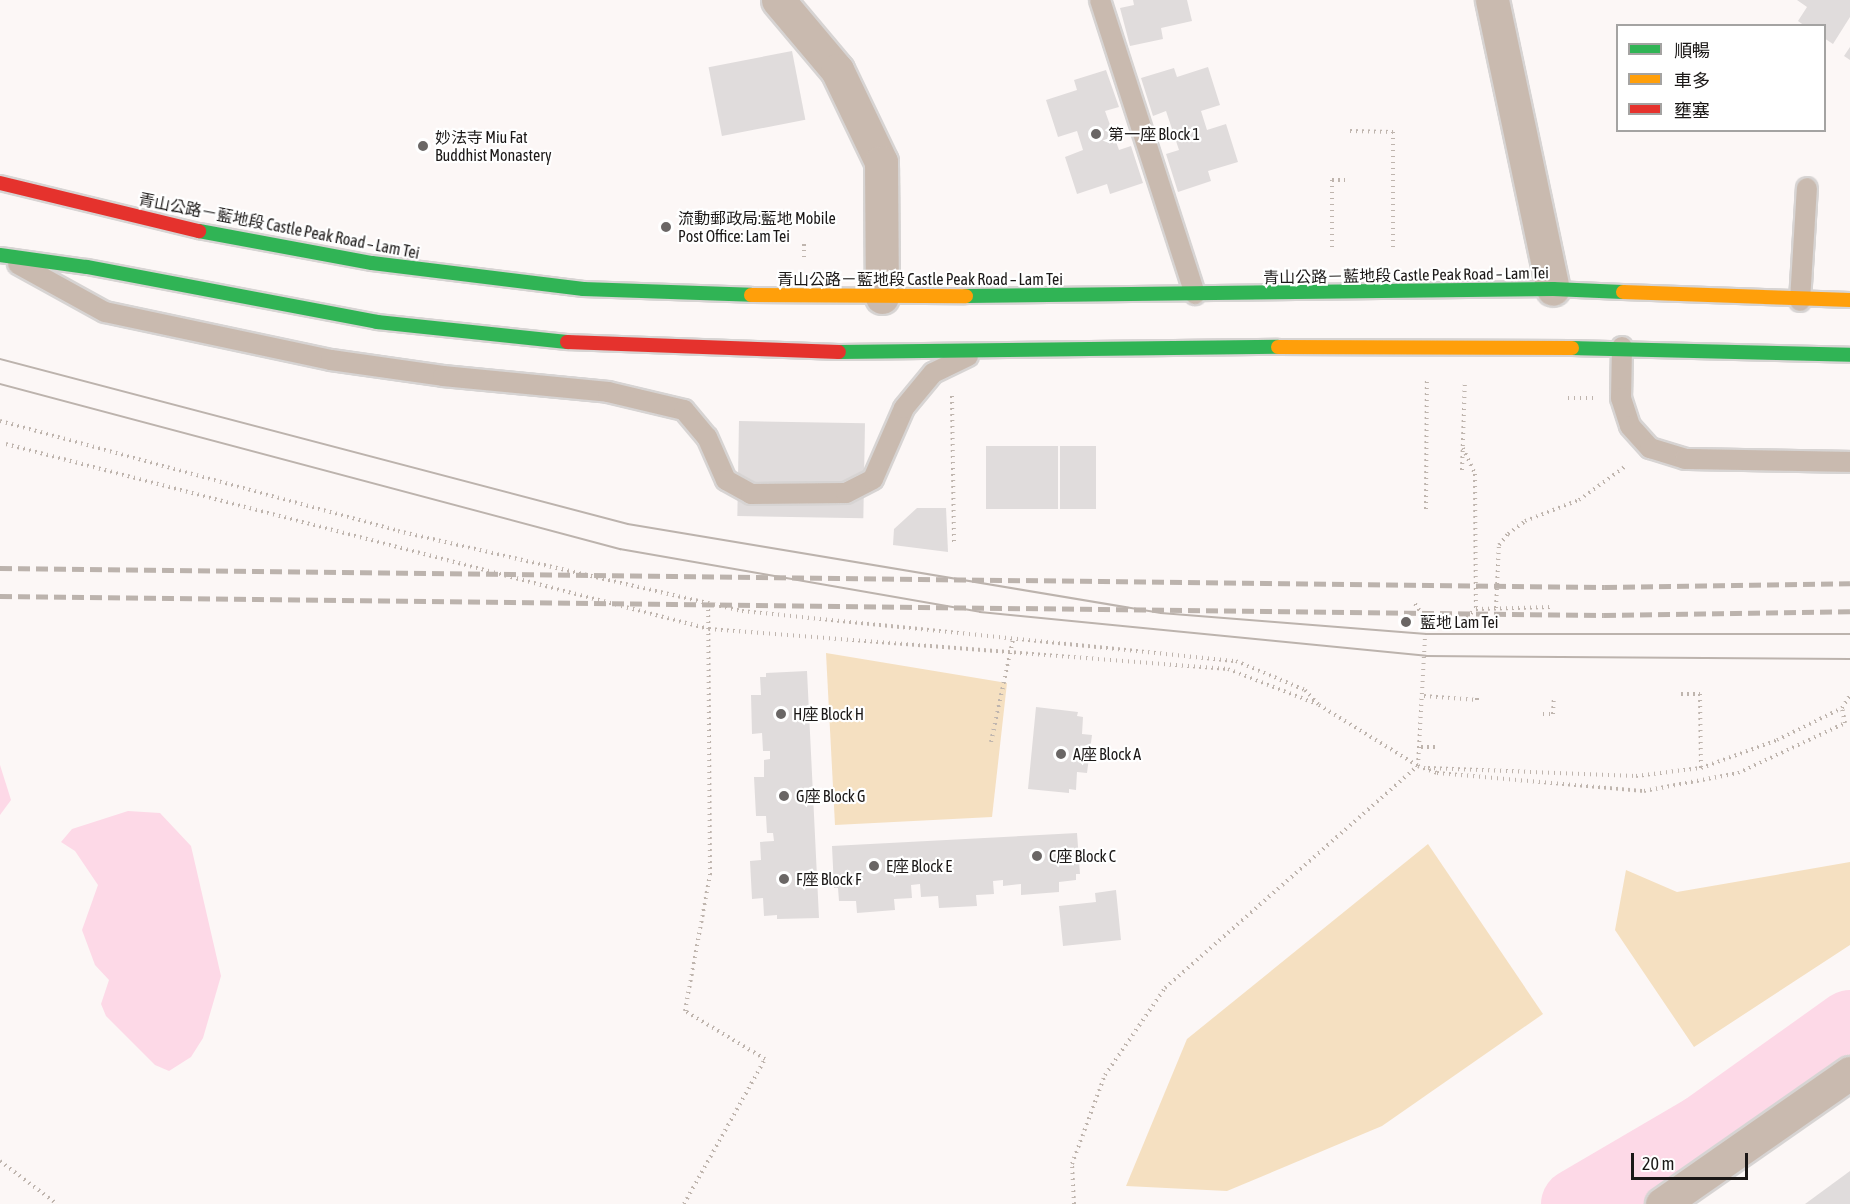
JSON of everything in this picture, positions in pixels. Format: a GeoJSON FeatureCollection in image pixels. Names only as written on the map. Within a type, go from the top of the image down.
{"type":"FeatureCollection","features":[{"type":"Feature","properties":{"kind":"main road","name":"青山公路－藍地段 Castle Peak Road – Lam Tei"},"geometry":{"type":"LineString","coordinates":[[0,183],[196,230],[372,263],[583,289],[882,297],[1553,289],[1800,301],[1850,300]]}},
{"type":"Feature","properties":{"kind":"main road"},"geometry":{"type":"LineString","coordinates":[[0,255],[87,267],[377,322],[560,342],[846,352],[1427,345],[1622,347],[1850,355]]}},
{"type":"Feature","properties":{"kind":"street"},"geometry":{"type":"LineString","coordinates":[[778,0],[837,70],[881,162],[882,297]]}},
{"type":"Feature","properties":{"kind":"street"},"geometry":{"type":"LineString","coordinates":[[1492,0],[1553,289]]}},
{"type":"Feature","properties":{"kind":"street"},"geometry":{"type":"LineString","coordinates":[[1662,1204],[1850,1073]]}},
{"type":"Feature","properties":{"kind":"lane"},"geometry":{"type":"LineString","coordinates":[[1100,0],[1195,294]]}},
{"type":"Feature","properties":{"kind":"lane"},"geometry":{"type":"LineString","coordinates":[[1800,301],[1808,188]]}},
{"type":"Feature","properties":{"kind":"lane"},"geometry":{"type":"LineString","coordinates":[[0,255],[105,312],[331,360],[442,376],[609,392],[684,410],[707,437],[726,480],[751,494],[846,493],[873,479],[904,408],[933,373],[976,352]]}},
{"type":"Feature","properties":{"kind":"lane"},"geometry":{"type":"LineString","coordinates":[[1622,347],[1621,398],[1630,426],[1650,448],[1685,459],[1850,462]]}},
{"type":"Feature","properties":{"kind":"path"},"geometry":{"type":"LineString","coordinates":[[1350,131],[1393,132],[1392,248]]}},
{"type":"Feature","properties":{"kind":"path"},"geometry":{"type":"LineString","coordinates":[[1332,247],[1332,180],[1345,180]]}},
{"type":"Feature","properties":{"kind":"path"},"geometry":{"type":"LineString","coordinates":[[1426,508],[1427,345]]}},
{"type":"Feature","properties":{"kind":"path"},"geometry":{"type":"LineString","coordinates":[[1462,470],[1466,346]]}},
{"type":"Feature","properties":{"kind":"path"},"geometry":{"type":"LineString","coordinates":[[952,392],[954,545]]}},
{"type":"Feature","properties":{"kind":"path"},"geometry":{"type":"LineString","coordinates":[[0,421],[398,531],[742,611],[1236,661],[1305,690],[1319,705]]}},
{"type":"Feature","properties":{"kind":"path"},"geometry":{"type":"LineString","coordinates":[[6,444],[709,629],[1228,669],[1319,705],[1418,766],[1437,773],[1644,791],[1738,773],[1845,723],[1842,708]]}},
{"type":"Feature","properties":{"kind":"path"},"geometry":{"type":"LineString","coordinates":[[1463,448],[1475,474],[1476,609]]}},
{"type":"Feature","properties":{"kind":"path"},"geometry":{"type":"LineString","coordinates":[[1496,608],[1499,545],[1508,534],[1524,521],[1579,500],[1650,448]]}},
{"type":"Feature","properties":{"kind":"path"},"geometry":{"type":"LineString","coordinates":[[1074,1204],[1072,1164],[1105,1075],[1165,988],[1418,766],[1424,696],[1426,620],[1414,602]]}},
{"type":"Feature","properties":{"kind":"path"},"geometry":{"type":"LineString","coordinates":[[684,1204],[765,1059],[685,1011],[710,875],[708,603]]}},
{"type":"Feature","properties":{"kind":"path"},"geometry":{"type":"LineString","coordinates":[[1426,620],[1462,621],[1476,609],[1551,607]]}},
{"type":"Feature","properties":{"kind":"path"},"geometry":{"type":"LineString","coordinates":[[991,742],[1013,639]]}},
{"type":"Feature","properties":{"kind":"path"},"geometry":{"type":"LineString","coordinates":[[1424,696],[1477,700],[1477,694]]}},
{"type":"Feature","properties":{"kind":"path"},"geometry":{"type":"LineString","coordinates":[[1681,694],[1700,694],[1701,768]]}},
{"type":"Feature","properties":{"kind":"path"},"geometry":{"type":"LineString","coordinates":[[1427,768],[1636,776],[1701,768],[1777,740],[1842,708],[1850,695]]}},
{"type":"Feature","properties":{"kind":"path"},"geometry":{"type":"LineString","coordinates":[[1543,714],[1553,714],[1554,696]]}},
{"type":"Feature","properties":{"kind":"path"},"geometry":{"type":"LineString","coordinates":[[1421,747],[1437,747]]}},
{"type":"Feature","properties":{"kind":"path"},"geometry":{"type":"LineString","coordinates":[[0,1161],[57,1204]]}},
{"type":"Feature","properties":{"kind":"shaded area"},"geometry":{"type":"Polygon","coordinates":[[[826,653],[1007,683],[992,817],[835,825],[826,653]]]}},
{"type":"Feature","properties":{"kind":"shaded area"},"geometry":{"type":"Polygon","coordinates":[[[0,765],[11,800],[0,815],[0,765]]]}},
{"type":"Feature","properties":{"kind":"shaded area"},"geometry":{"type":"Polygon","coordinates":[[[128,811],[160,813],[191,846],[221,976],[203,1038],[191,1057],[169,1071],[155,1065],[106,1016],[101,1004],[109,980],[95,965],[82,930],[98,885],[75,851],[61,842],[72,829],[128,811]]]}},
{"type":"Feature","properties":{"kind":"shaded area"},"geometry":{"type":"Polygon","coordinates":[[[1428,844],[1543,1014],[1382,1126],[1227,1191],[1126,1186],[1187,1039],[1428,844]]]}},
{"type":"Feature","properties":{"kind":"shaded area"},"geometry":{"type":"Polygon","coordinates":[[[1850,862],[1850,945],[1694,1047],[1615,930],[1626,870],[1677,892],[1850,862]]]}},
{"type":"Feature","properties":{"kind":"building"},"geometry":{"type":"Polygon","coordinates":[[[1133,0],[1187,0],[1192,21],[1161,28],[1163,39],[1130,46],[1120,8],[1134,5],[1133,0]]]}},
{"type":"Feature","properties":{"kind":"building"},"geometry":{"type":"Polygon","coordinates":[[[1797,0],[1850,0],[1850,17],[1833,44],[1826,39],[1826,24],[1802,24],[1798,21],[1807,7],[1797,0]]]}},
{"type":"Feature","properties":{"kind":"building"},"geometry":{"type":"Polygon","coordinates":[[[1850,47],[1850,60],[1844,56],[1850,47]]]}},
{"type":"Feature","properties":{"kind":"building"},"geometry":{"type":"Polygon","coordinates":[[[792,51],[805,120],[722,136],[709,67],[792,51]]]}},
{"type":"Feature","properties":{"kind":"building"},"geometry":{"type":"Polygon","coordinates":[[[1208,67],[1220,105],[1201,111],[1207,130],[1226,124],[1238,162],[1208,171],[1211,181],[1178,192],[1166,154],[1179,150],[1166,111],[1153,116],[1141,78],[1174,68],[1177,77],[1208,67]]]}},
{"type":"Feature","properties":{"kind":"building","name":"第一座 Block 1"},"geometry":{"type":"Polygon","coordinates":[[[1106,70],[1119,107],[1105,111],[1119,150],[1131,146],[1143,183],[1110,194],[1107,184],[1077,194],[1065,157],[1083,150],[1077,131],[1058,137],[1046,100],[1077,90],[1074,80],[1106,70]]]}},
{"type":"Feature","properties":{"kind":"building"},"geometry":{"type":"Polygon","coordinates":[[[739,421],[865,423],[863,518],[737,516],[739,421]]]}},
{"type":"Feature","properties":{"kind":"building"},"geometry":{"type":"Polygon","coordinates":[[[986,446],[1058,446],[1058,509],[986,509],[986,446]]]}},
{"type":"Feature","properties":{"kind":"building"},"geometry":{"type":"Polygon","coordinates":[[[1060,446],[1096,446],[1096,509],[1060,509],[1060,446]]]}},
{"type":"Feature","properties":{"kind":"building"},"geometry":{"type":"Polygon","coordinates":[[[917,508],[946,508],[948,552],[893,545],[894,529],[917,508]]]}},
{"type":"Feature","properties":{"kind":"building"},"geometry":{"type":"Polygon","coordinates":[[[807,671],[819,918],[777,919],[777,915],[764,916],[763,898],[752,899],[750,861],[761,860],[760,842],[774,841],[773,833],[767,833],[766,816],[756,816],[754,777],[764,777],[764,760],[770,759],[770,751],[763,751],[762,733],[752,734],[751,695],[761,695],[760,677],[766,677],[766,673],[807,671]]]}},
{"type":"Feature","properties":{"kind":"building","name":"A座 Block A"},"geometry":{"type":"Polygon","coordinates":[[[1036,707],[1078,712],[1077,716],[1083,717],[1082,734],[1092,735],[1087,773],[1077,772],[1076,790],[1069,789],[1069,793],[1028,789],[1036,707]]]}},
{"type":"Feature","properties":{"kind":"building"},"geometry":{"type":"Polygon","coordinates":[[[1077,833],[1080,874],[1076,874],[1076,880],[1059,882],[1059,892],[1021,895],[1021,884],[1003,886],[1003,880],[993,881],[994,894],[976,895],[977,906],[939,908],[938,896],[921,897],[920,884],[911,885],[912,898],[894,899],[895,910],[857,913],[856,901],[839,901],[838,888],[834,888],[832,846],[1077,833]]]}},
{"type":"Feature","properties":{"kind":"building"},"geometry":{"type":"Polygon","coordinates":[[[1116,890],[1121,940],[1063,946],[1059,906],[1096,902],[1095,893],[1116,890]]]}},
{"type":"Feature","properties":{"kind":"building"},"geometry":{"type":"Polygon","coordinates":[[[1850,1171],[1850,1204],[1805,1204],[1850,1171]]]}},
{"type":"Feature","properties":{"kind":"waterway"},"geometry":{"type":"LineString","coordinates":[[1576,1204],[1704,1129],[1850,1025]]}},
{"type":"Feature","properties":{"kind":"tram line"},"geometry":{"type":"LineString","coordinates":[[0,359],[628,524],[1161,613],[1426,634],[1850,634]]}},
{"type":"Feature","properties":{"kind":"tram line"},"geometry":{"type":"LineString","coordinates":[[0,384],[620,549],[980,612],[1426,656],[1850,659]]}},
{"type":"Feature","properties":{"kind":"railway"},"geometry":{"type":"LineString","coordinates":[[0,568],[1605,587],[1850,583]]}},
{"type":"Feature","properties":{"kind":"railway"},"geometry":{"type":"LineString","coordinates":[[0,596],[1604,615],[1850,611]]}},
{"type":"Feature","properties":{"kind":"traffic: fast"},"geometry":{"type":"LineString","coordinates":[[199,231],[372,263],[583,289],[751,295]]}},
{"type":"Feature","properties":{"kind":"traffic: fast"},"geometry":{"type":"LineString","coordinates":[[0,255],[87,267],[377,322],[567,342]]}},
{"type":"Feature","properties":{"kind":"traffic: fast"},"geometry":{"type":"LineString","coordinates":[[966,296],[1553,289],[1623,292]]}},
{"type":"Feature","properties":{"kind":"traffic: fast"},"geometry":{"type":"LineString","coordinates":[[839,352],[1278,347]]}},
{"type":"Feature","properties":{"kind":"traffic: fast"},"geometry":{"type":"LineString","coordinates":[[1572,348],[1850,355]]}},
{"type":"Feature","properties":{"kind":"traffic: slow"},"geometry":{"type":"LineString","coordinates":[[1623,292],[1850,300]]}},
{"type":"Feature","properties":{"kind":"traffic: slow"},"geometry":{"type":"LineString","coordinates":[[751,295],[966,296]]}},
{"type":"Feature","properties":{"kind":"traffic: slow"},"geometry":{"type":"LineString","coordinates":[[1278,347],[1572,348]]}},
{"type":"Feature","properties":{"kind":"traffic: jam"},"geometry":{"type":"LineString","coordinates":[[0,183],[199,231]]}},
{"type":"Feature","properties":{"kind":"traffic: jam"},"geometry":{"type":"LineString","coordinates":[[567,342],[839,352]]}},
{"type":"Feature","properties":{"kind":"place","name":"第一座 Block 1"},"geometry":{"type":"Point","coordinates":[1096,134]}},
{"type":"Feature","properties":{"kind":"place","name":"妙法寺 Miu Fat Buddhist Monastery"},"geometry":{"type":"Point","coordinates":[423,146]}},
{"type":"Feature","properties":{"kind":"place","name":"流動郵政局:藍地 Mobile Post Office: Lam Tei"},"geometry":{"type":"Point","coordinates":[666,227]}},
{"type":"Feature","properties":{"kind":"place","name":"藍地 Lam Tei"},"geometry":{"type":"Point","coordinates":[1406,622]}},
{"type":"Feature","properties":{"kind":"place","name":"H座 Block H"},"geometry":{"type":"Point","coordinates":[781,714]}},
{"type":"Feature","properties":{"kind":"place","name":"A座 Block A"},"geometry":{"type":"Point","coordinates":[1061,754]}},
{"type":"Feature","properties":{"kind":"place","name":"G座 Block G"},"geometry":{"type":"Point","coordinates":[784,796]}},
{"type":"Feature","properties":{"kind":"place","name":"C座 Block C"},"geometry":{"type":"Point","coordinates":[1037,856]}},
{"type":"Feature","properties":{"kind":"place","name":"E座 Block E"},"geometry":{"type":"Point","coordinates":[874,866]}},
{"type":"Feature","properties":{"kind":"place","name":"F座 Block F"},"geometry":{"type":"Point","coordinates":[784,879]}}]}
